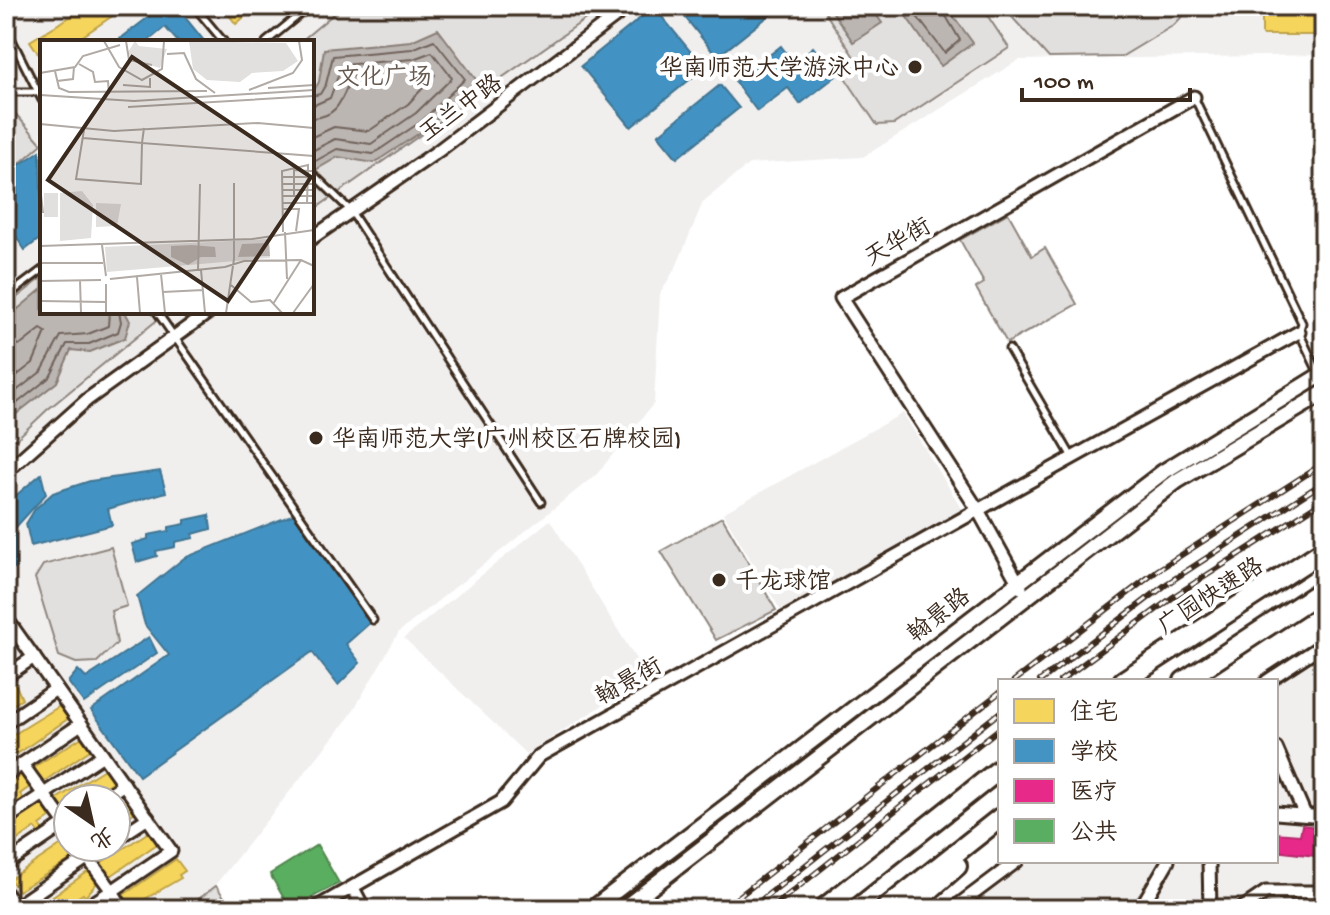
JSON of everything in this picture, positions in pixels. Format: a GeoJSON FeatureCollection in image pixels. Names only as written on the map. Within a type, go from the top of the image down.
{"type":"FeatureCollection","features":[{"type":"Feature","properties":{"kind":"highway","name":"广园快速路"},"geometry":{"type":"LineString","coordinates":[[1126,679],[1324,550]]}},
{"type":"Feature","properties":{"kind":"highway"},"geometry":{"type":"LineString","coordinates":[[1187,679],[1324,589]]}},
{"type":"Feature","properties":{"kind":"highway"},"geometry":{"type":"LineString","coordinates":[[823,909],[998,771]]}},
{"type":"Feature","properties":{"kind":"highway"},"geometry":{"type":"LineString","coordinates":[[885,909],[998,820]]}},
{"type":"Feature","properties":{"kind":"highway"},"geometry":{"type":"LineString","coordinates":[[908,909],[998,831]]}},
{"type":"Feature","properties":{"kind":"street","name":"玉兰中路"},"geometry":{"type":"LineString","coordinates":[[314,237],[438,151],[629,6]]}},
{"type":"Feature","properties":{"kind":"street","name":"天华街"},"geometry":{"type":"LineString","coordinates":[[1021,589],[978,510],[841,298],[1194,97]]}},
{"type":"Feature","properties":{"kind":"street"},"geometry":{"type":"LineString","coordinates":[[6,472],[88,399],[206,314]]}},
{"type":"Feature","properties":{"kind":"street"},"geometry":{"type":"LineString","coordinates":[[978,510],[1299,332]]}},
{"type":"Feature","properties":{"kind":"street","name":"翰景路"},"geometry":{"type":"LineString","coordinates":[[623,909],[1163,472],[1322,374]]}},
{"type":"Feature","properties":{"kind":"street","name":"翰景路"},"geometry":{"type":"LineString","coordinates":[[592,909],[1021,589],[1177,481],[1324,393]]}},
{"type":"Feature","properties":{"kind":"street","name":"翰景街"},"geometry":{"type":"LineString","coordinates":[[314,909],[501,802],[539,756],[978,510]]}},
{"type":"Feature","properties":{"kind":"street"},"geometry":{"type":"LineString","coordinates":[[7,623],[123,783]]}},
{"type":"Feature","properties":{"kind":"street"},"geometry":{"type":"LineString","coordinates":[[1271,679],[1322,650]]}},
{"type":"Feature","properties":{"kind":"street"},"geometry":{"type":"LineString","coordinates":[[6,676],[34,657]]}},
{"type":"Feature","properties":{"kind":"street"},"geometry":{"type":"LineString","coordinates":[[6,723],[56,689]]}},
{"type":"Feature","properties":{"kind":"street"},"geometry":{"type":"LineString","coordinates":[[6,775],[81,724]]}},
{"type":"Feature","properties":{"kind":"street"},"geometry":{"type":"LineString","coordinates":[[1278,753],[1305,815]]}},
{"type":"Feature","properties":{"kind":"street"},"geometry":{"type":"LineString","coordinates":[[6,819],[103,755]]}},
{"type":"Feature","properties":{"kind":"street"},"geometry":{"type":"LineString","coordinates":[[22,764],[52,804]]}},
{"type":"Feature","properties":{"kind":"street"},"geometry":{"type":"LineString","coordinates":[[84,909],[171,851],[132,795]]}},
{"type":"Feature","properties":{"kind":"street"},"geometry":{"type":"LineString","coordinates":[[1278,813],[1324,817]]}},
{"type":"Feature","properties":{"kind":"street"},"geometry":{"type":"LineString","coordinates":[[132,828],[148,818]]}},
{"type":"Feature","properties":{"kind":"street"},"geometry":{"type":"LineString","coordinates":[[6,864],[52,835]]}},
{"type":"Feature","properties":{"kind":"street"},"geometry":{"type":"LineString","coordinates":[[6,893],[15,908],[70,863]]}},
{"type":"Feature","properties":{"kind":"street"},"geometry":{"type":"LineString","coordinates":[[92,863],[123,909]]}},
{"type":"Feature","properties":{"kind":"street"},"geometry":{"type":"LineString","coordinates":[[953,909],[1014,863]]}},
{"type":"Feature","properties":{"kind":"street"},"geometry":{"type":"LineString","coordinates":[[1209,863],[1210,909]]}},
{"type":"Feature","properties":{"kind":"street"},"geometry":{"type":"LineString","coordinates":[[1140,909],[1160,864]]}},
{"type":"Feature","properties":{"kind":"street"},"geometry":{"type":"LineString","coordinates":[[353,888],[364,909]]}},
{"type":"Feature","properties":{"kind":"street"},"geometry":{"type":"LineString","coordinates":[[1241,909],[1266,892],[1324,892]]}},
{"type":"Feature","properties":{"kind":"lane"},"geometry":{"type":"LineString","coordinates":[[194,6],[222,40]]}},
{"type":"Feature","properties":{"kind":"lane"},"geometry":{"type":"LineString","coordinates":[[268,40],[310,6]]}},
{"type":"Feature","properties":{"kind":"lane"},"geometry":{"type":"LineString","coordinates":[[6,28],[40,97]]}},
{"type":"Feature","properties":{"kind":"lane"},"geometry":{"type":"LineString","coordinates":[[6,92],[36,92]]}},
{"type":"Feature","properties":{"kind":"lane"},"geometry":{"type":"LineString","coordinates":[[1194,97],[1302,323],[1299,332],[1322,374]]}},
{"type":"Feature","properties":{"kind":"lane"},"geometry":{"type":"LineString","coordinates":[[314,175],[350,210],[541,502]]}},
{"type":"Feature","properties":{"kind":"lane"},"geometry":{"type":"LineString","coordinates":[[6,297],[40,272]]}},
{"type":"Feature","properties":{"kind":"lane"},"geometry":{"type":"LineString","coordinates":[[158,314],[373,620]]}},
{"type":"Feature","properties":{"kind":"lane"},"geometry":{"type":"LineString","coordinates":[[1009,349],[1073,457]]}},
{"type":"Feature","properties":{"kind":"shaded area","name":"华南师范大学(广州校区石牌校园)"},"geometry":{"type":"Polygon","coordinates":[[[6,6],[1324,6],[1324,55],[1019,60],[863,157],[749,164],[703,202],[677,265],[660,294],[654,403],[597,474],[399,632],[350,716],[196,909],[6,909],[6,6]]]}},
{"type":"Feature","properties":{"kind":"shaded area"},"geometry":{"type":"Polygon","coordinates":[[[903,413],[964,512],[781,611],[723,513],[903,413]]]}},
{"type":"Feature","properties":{"kind":"shaded area"},"geometry":{"type":"Polygon","coordinates":[[[550,520],[647,677],[526,754],[404,638],[550,520]]]}},
{"type":"Feature","properties":{"kind":"shaded area"},"geometry":{"type":"Polygon","coordinates":[[[1324,645],[1324,909],[953,909],[1015,863],[1278,863],[1278,680],[1324,645]]]}},
{"type":"Feature","properties":{"kind":"green space","name":"文化广场"},"geometry":{"type":"Polygon","coordinates":[[[343,6],[604,6],[314,210],[314,40],[302,40],[343,6]]]}},
{"type":"Feature","properties":{"kind":"green space","name":"华南师范大学游泳中心"},"geometry":{"type":"Polygon","coordinates":[[[821,6],[981,6],[1009,48],[894,124],[877,125],[842,73],[856,60],[821,6]]]}},
{"type":"Feature","properties":{"kind":"green space"},"geometry":{"type":"Polygon","coordinates":[[[1002,6],[1192,6],[1174,25],[1121,57],[1049,58],[1002,6]]]}},
{"type":"Feature","properties":{"kind":"green space"},"geometry":{"type":"Polygon","coordinates":[[[6,103],[40,142],[40,146],[19,164],[6,150],[6,103]]]}},
{"type":"Feature","properties":{"kind":"green space"},"geometry":{"type":"Polygon","coordinates":[[[1008,213],[1032,256],[1045,248],[1077,304],[1007,343],[976,288],[984,283],[960,240],[1008,213]]]}},
{"type":"Feature","properties":{"kind":"green space"},"geometry":{"type":"Polygon","coordinates":[[[40,280],[40,314],[165,314],[47,410],[6,449],[6,306],[40,280]]]}},
{"type":"Feature","properties":{"kind":"green space","name":"千龙球馆"},"geometry":{"type":"Polygon","coordinates":[[[722,517],[776,610],[716,640],[661,551],[722,517]]]}},
{"type":"Feature","properties":{"kind":"green space"},"geometry":{"type":"Polygon","coordinates":[[[111,547],[127,606],[111,611],[117,643],[97,662],[76,663],[59,656],[35,578],[43,565],[111,547]]]}},
{"type":"Feature","properties":{"kind":"green space"},"geometry":{"type":"Polygon","coordinates":[[[216,886],[233,909],[192,909],[189,906],[216,886]]]}},
{"type":"Feature","properties":{"kind":"green space"},"geometry":{"type":"Polygon","coordinates":[[[1324,899],[1324,909],[1254,909],[1270,901],[1324,899]]]}},
{"type":"Feature","properties":{"kind":"water"},"geometry":{"type":"Polygon","coordinates":[[[870,6],[882,23],[853,42],[830,8],[870,6]]]}},
{"type":"Feature","properties":{"kind":"water"},"geometry":{"type":"Polygon","coordinates":[[[899,6],[946,6],[973,43],[941,66],[899,6]]]}},
{"type":"Feature","properties":{"kind":"water"},"geometry":{"type":"Polygon","coordinates":[[[438,29],[477,81],[427,128],[374,163],[338,157],[314,171],[314,90],[319,82],[324,49],[411,41],[438,29]]]}},
{"type":"Feature","properties":{"kind":"water"},"geometry":{"type":"Polygon","coordinates":[[[40,291],[40,314],[126,314],[130,321],[125,338],[90,352],[71,350],[57,382],[6,422],[6,319],[40,291]]]}},
{"type":"Feature","properties":{"kind":"building: 住宅"},"geometry":{"type":"Polygon","coordinates":[[[88,6],[127,6],[77,40],[40,40],[40,56],[30,41],[88,6]]]}},
{"type":"Feature","properties":{"kind":"building: 住宅"},"geometry":{"type":"Polygon","coordinates":[[[222,6],[257,6],[236,24],[222,6]]]}},
{"type":"Feature","properties":{"kind":"building: 住宅"},"geometry":{"type":"Polygon","coordinates":[[[1262,6],[1324,6],[1324,35],[1262,35],[1262,6]]]}},
{"type":"Feature","properties":{"kind":"building: 住宅"},"geometry":{"type":"Polygon","coordinates":[[[15,683],[22,699],[6,709],[6,689],[15,683]]]}},
{"type":"Feature","properties":{"kind":"building: 住宅"},"geometry":{"type":"Polygon","coordinates":[[[63,704],[72,716],[17,754],[8,741],[13,735],[63,704]]]}},
{"type":"Feature","properties":{"kind":"building: 住宅"},"geometry":{"type":"Polygon","coordinates":[[[87,734],[96,746],[40,784],[32,771],[37,765],[87,734]]]}},
{"type":"Feature","properties":{"kind":"building: 住宅"},"geometry":{"type":"Polygon","coordinates":[[[109,766],[117,778],[110,783],[82,783],[109,766]]]}},
{"type":"Feature","properties":{"kind":"building: 住宅"},"geometry":{"type":"Polygon","coordinates":[[[23,774],[31,786],[20,794],[26,802],[21,806],[15,797],[6,803],[6,782],[23,774]]]}},
{"type":"Feature","properties":{"kind":"building: 住宅"},"geometry":{"type":"Polygon","coordinates":[[[43,804],[51,817],[40,825],[46,833],[40,836],[35,828],[13,843],[18,850],[13,854],[6,848],[6,828],[43,804]]]}},
{"type":"Feature","properties":{"kind":"building: 住宅"},"geometry":{"type":"Polygon","coordinates":[[[152,830],[160,842],[132,861],[132,843],[152,830]]]}},
{"type":"Feature","properties":{"kind":"building: 住宅"},"geometry":{"type":"Polygon","coordinates":[[[52,851],[52,863],[65,863],[18,891],[10,879],[52,851]]]}},
{"type":"Feature","properties":{"kind":"building: 住宅"},"geometry":{"type":"Polygon","coordinates":[[[176,859],[185,871],[179,875],[181,878],[128,909],[119,898],[176,859]]]}},
{"type":"Feature","properties":{"kind":"building: 住宅"},"geometry":{"type":"Polygon","coordinates":[[[101,863],[130,863],[105,880],[96,868],[101,863]]]}},
{"type":"Feature","properties":{"kind":"building: 住宅"},"geometry":{"type":"Polygon","coordinates":[[[89,871],[97,883],[85,897],[83,894],[60,909],[34,909],[89,871]]]}},
{"type":"Feature","properties":{"kind":"building: 学校"},"geometry":{"type":"Polygon","coordinates":[[[163,6],[176,6],[203,40],[176,40],[165,27],[149,40],[119,40],[163,6]]]}},
{"type":"Feature","properties":{"kind":"building: 学校"},"geometry":{"type":"Polygon","coordinates":[[[676,6],[781,6],[717,57],[676,6]]]}},
{"type":"Feature","properties":{"kind":"building: 学校"},"geometry":{"type":"Polygon","coordinates":[[[654,7],[704,68],[631,127],[581,66],[654,7]]]}},
{"type":"Feature","properties":{"kind":"building: 学校"},"geometry":{"type":"Polygon","coordinates":[[[781,46],[794,63],[813,47],[836,76],[800,104],[788,88],[757,111],[735,82],[781,46]]]}},
{"type":"Feature","properties":{"kind":"building: 学校"},"geometry":{"type":"Polygon","coordinates":[[[720,85],[739,108],[677,158],[658,135],[720,85]]]}},
{"type":"Feature","properties":{"kind":"building: 学校"},"geometry":{"type":"Polygon","coordinates":[[[40,151],[40,239],[25,250],[6,221],[6,174],[40,151]]]}},
{"type":"Feature","properties":{"kind":"building: 学校"},"geometry":{"type":"Polygon","coordinates":[[[160,471],[166,492],[108,509],[112,525],[31,546],[26,524],[35,509],[53,493],[90,481],[160,471]]]}},
{"type":"Feature","properties":{"kind":"building: 学校"},"geometry":{"type":"Polygon","coordinates":[[[41,474],[46,494],[15,528],[16,568],[6,572],[6,504],[41,474]]]}},
{"type":"Feature","properties":{"kind":"building: 学校"},"geometry":{"type":"Polygon","coordinates":[[[297,513],[373,620],[346,644],[360,663],[338,685],[312,652],[139,776],[91,710],[169,655],[145,625],[137,596],[184,558],[297,513]]]}},
{"type":"Feature","properties":{"kind":"building: 学校"},"geometry":{"type":"Polygon","coordinates":[[[209,515],[211,529],[193,534],[194,538],[175,542],[175,547],[156,551],[157,556],[137,562],[132,544],[148,539],[148,535],[169,531],[169,527],[185,524],[185,520],[209,515]]]}},
{"type":"Feature","properties":{"kind":"building: 学校"},"geometry":{"type":"Polygon","coordinates":[[[149,637],[157,653],[84,703],[68,682],[78,670],[86,678],[149,637]]]}},
{"type":"Feature","properties":{"kind":"building: 医疗"},"geometry":{"type":"Polygon","coordinates":[[[1302,825],[1324,828],[1324,857],[1278,851],[1278,833],[1300,835],[1302,825]]]}},
{"type":"Feature","properties":{"kind":"building: 公共"},"geometry":{"type":"Polygon","coordinates":[[[317,845],[339,883],[290,909],[270,874],[317,845]]]}},
{"type":"Feature","properties":{"kind":"railway"},"geometry":{"type":"LineString","coordinates":[[1017,679],[1158,570],[1324,463]]}},
{"type":"Feature","properties":{"kind":"railway"},"geometry":{"type":"LineString","coordinates":[[1043,679],[1168,583],[1324,482]]}},
{"type":"Feature","properties":{"kind":"railway"},"geometry":{"type":"LineString","coordinates":[[1063,679],[1176,595],[1324,500]]}},
{"type":"Feature","properties":{"kind":"railway"},"geometry":{"type":"LineString","coordinates":[[723,909],[998,694]]}},
{"type":"Feature","properties":{"kind":"railway"},"geometry":{"type":"LineString","coordinates":[[750,909],[998,714]]}},
{"type":"Feature","properties":{"kind":"railway"},"geometry":{"type":"LineString","coordinates":[[770,909],[998,730]]}},
{"type":"Feature","properties":{"kind":"place","name":"华南师范大学游泳中心"},"geometry":{"type":"Point","coordinates":[915,67]}},
{"type":"Feature","properties":{"kind":"place","name":"华南师范大学(广州校区石牌校园)"},"geometry":{"type":"Point","coordinates":[316,438]}},
{"type":"Feature","properties":{"kind":"place","name":"千龙球馆"},"geometry":{"type":"Point","coordinates":[719,580]}}]}
